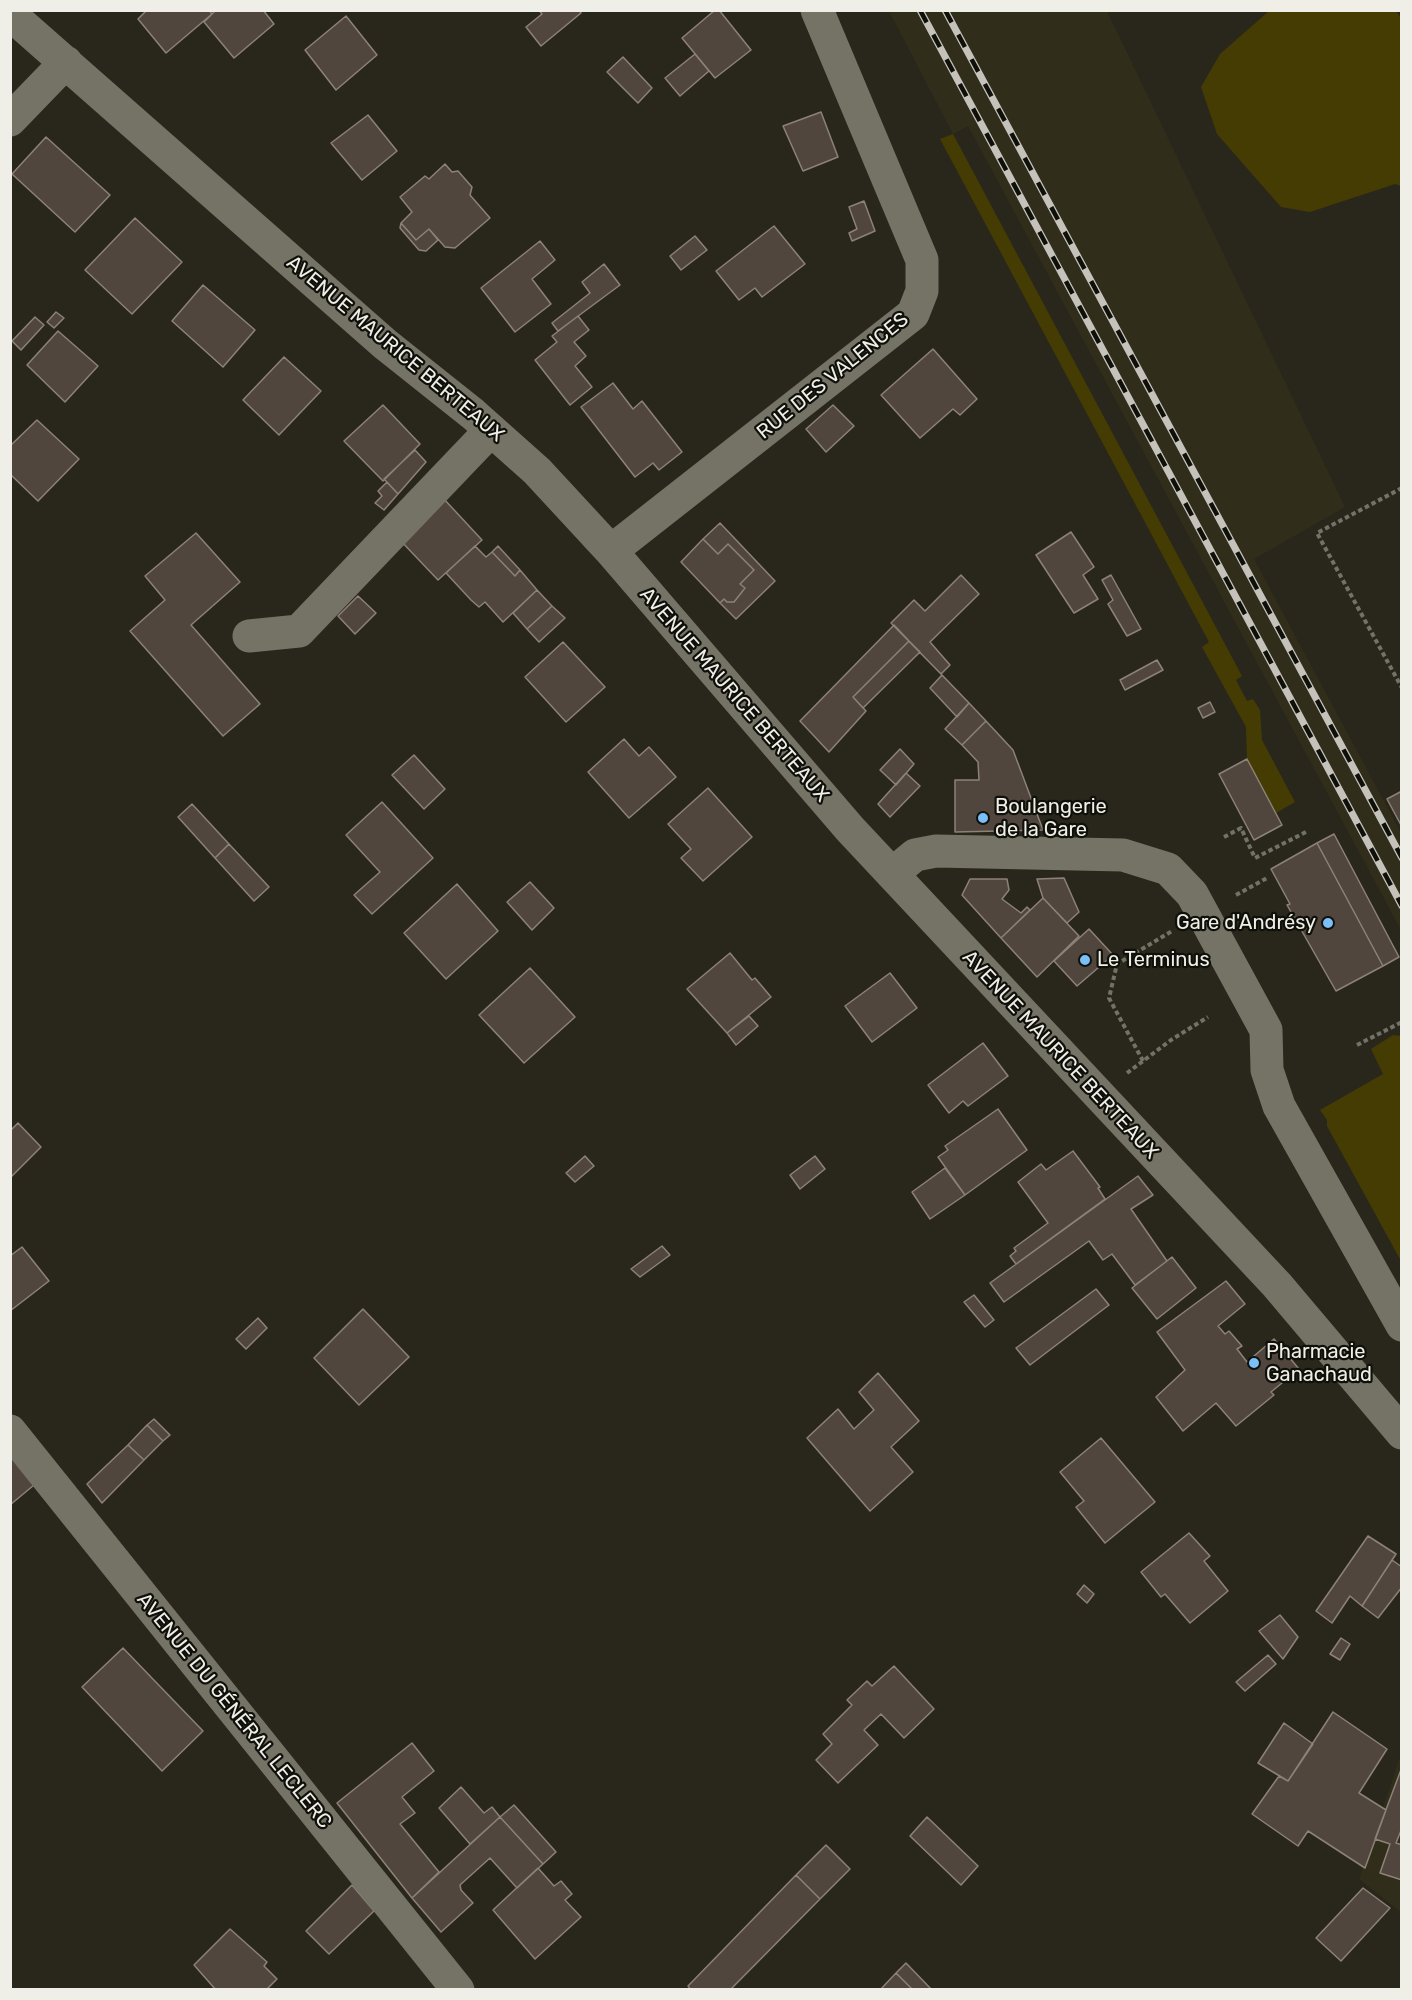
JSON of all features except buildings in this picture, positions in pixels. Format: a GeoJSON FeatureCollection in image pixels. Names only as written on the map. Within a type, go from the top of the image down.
{"type":"FeatureCollection","features":[{"type":"Feature","properties":{"kind":"street","name":"RUE DES VALENCES"},"geometry":{"type":"LineString","coordinates":[[611,551],[913,314],[922,291],[922,260],[817,10]]}},
{"type":"Feature","properties":{"kind":"street","name":"AVENUE MAURICE BERTEAUX"},"geometry":{"type":"LineString","coordinates":[[10,14],[385,344],[491,430],[537,471],[611,551],[850,830],[1276,1285],[1401,1433]]}},
{"type":"Feature","properties":{"kind":"street"},"geometry":{"type":"LineString","coordinates":[[10,120],[66,62]]}},
{"type":"Feature","properties":{"kind":"street"},"geometry":{"type":"LineString","coordinates":[[249,636],[299,631],[491,430]]}},
{"type":"Feature","properties":{"kind":"street"},"geometry":{"type":"LineString","coordinates":[[892,874],[915,855],[936,851],[1123,855],[1168,869],[1192,894],[1266,1030],[1267,1070],[1279,1106],[1401,1325]]}},
{"type":"Feature","properties":{"kind":"street","name":"AVENUE DU GÉNÉRAL LECLERC"},"geometry":{"type":"LineString","coordinates":[[10,1431],[458,1989]]}},
{"type":"Feature","properties":{"kind":"path"},"geometry":{"type":"LineString","coordinates":[[1401,488],[1317,532],[1401,688]]}},
{"type":"Feature","properties":{"kind":"path"},"geometry":{"type":"LineString","coordinates":[[1224,837],[1240,828],[1255,858],[1306,832]]}},
{"type":"Feature","properties":{"kind":"path"},"geometry":{"type":"LineString","coordinates":[[1143,1061],[1109,998],[1117,964],[1151,944]]}},
{"type":"Feature","properties":{"kind":"path"},"geometry":{"type":"LineString","coordinates":[[1098,1095],[1170,1040],[1208,1017]]}},
{"type":"Feature","properties":{"kind":"path"},"geometry":{"type":"LineString","coordinates":[[1358,1045],[1401,1023]]}},
{"type":"Feature","properties":{"kind":"shaded area"},"geometry":{"type":"Polygon","coordinates":[[[889,11],[1107,11],[1345,507],[1254,559],[1401,833],[1401,930],[968,126],[953,134],[889,11]]]}},
{"type":"Feature","properties":{"kind":"shaded area"},"geometry":{"type":"Polygon","coordinates":[[[1269,11],[1396,11],[1402,20],[1401,186],[1395,184],[1310,212],[1281,207],[1217,134],[1201,87],[1220,54],[1269,11]]]}},
{"type":"Feature","properties":{"kind":"shaded area"},"geometry":{"type":"Polygon","coordinates":[[[953,134],[1242,676],[1236,680],[1247,701],[1253,699],[1260,710],[1262,740],[1295,802],[1276,813],[1247,759],[1246,727],[1202,647],[1209,642],[940,139],[953,134]]]}},
{"type":"Feature","properties":{"kind":"shaded area"},"geometry":{"type":"Polygon","coordinates":[[[1393,1035],[1402,1036],[1401,1261],[1320,1110],[1383,1074],[1371,1049],[1393,1035]]]}},
{"type":"Feature","properties":{"kind":"shaded area"},"geometry":{"type":"Polygon","coordinates":[[[1401,1754],[1401,1912],[1359,1879],[1401,1754]]]}},
{"type":"Feature","properties":{"kind":"railway"},"geometry":{"type":"LineString","coordinates":[[920,10],[1402,906]]}},
{"type":"Feature","properties":{"kind":"railway"},"geometry":{"type":"LineString","coordinates":[[945,10],[1402,858]]}},
{"type":"Feature","properties":{"kind":"place","name":"Boulangerie de la Gare"},"geometry":{"type":"Point","coordinates":[983,818]}},
{"type":"Feature","properties":{"kind":"place","name":"Gare d'Andrésy"},"geometry":{"type":"Point","coordinates":[1328,923]}},
{"type":"Feature","properties":{"kind":"place","name":"Le Terminus"},"geometry":{"type":"Point","coordinates":[1085,960]}},
{"type":"Feature","properties":{"kind":"place","name":"Pharmacie Ganachaud"},"geometry":{"type":"Point","coordinates":[1254,1363]}}]}
